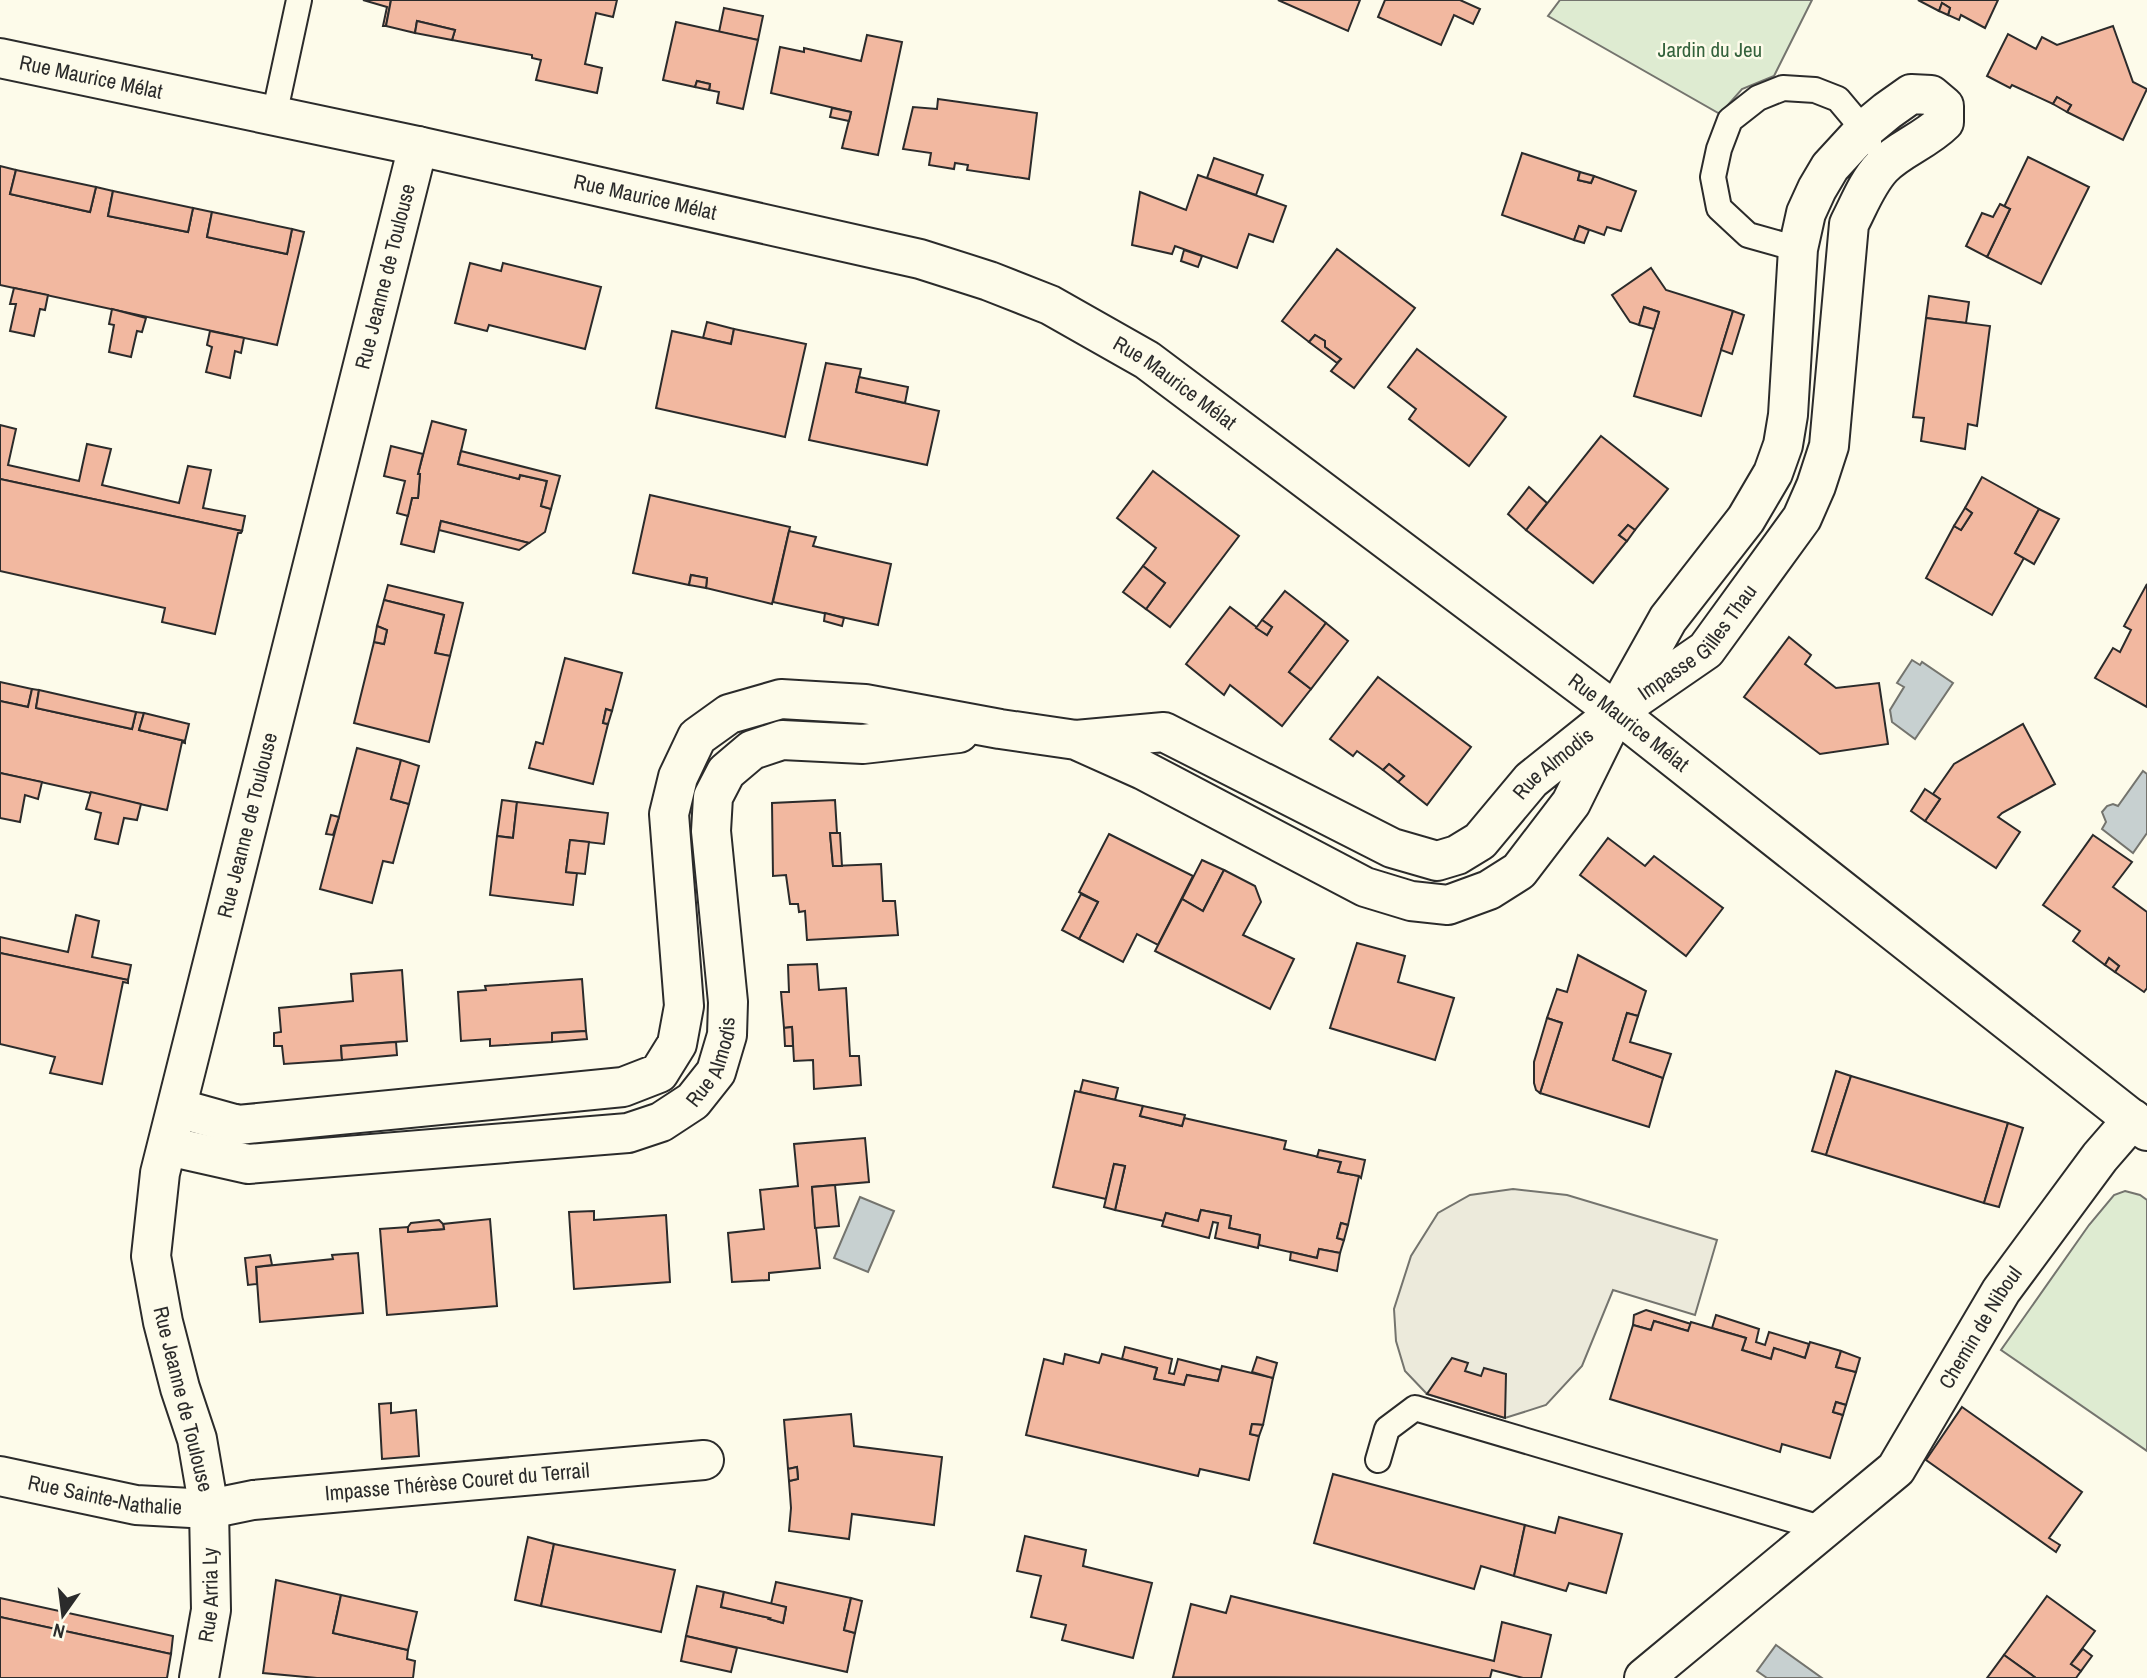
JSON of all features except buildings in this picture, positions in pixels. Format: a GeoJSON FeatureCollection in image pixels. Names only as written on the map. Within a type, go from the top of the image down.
{"type":"FeatureCollection","features":[{"type":"Feature","properties":{"kind":"street","name":"Rue Maurice Mélat"},"geometry":{"type":"LineString","coordinates":[[0,58],[418,146],[920,260],[989,281],[1050,305],[1147,360],[1616,712],[2140,1125]]}},
{"type":"Feature","properties":{"kind":"street","name":"Impasse Gilles Thau"},"geometry":{"type":"LineString","coordinates":[[1911,94],[1931,95],[1944,106],[1944,122],[1882,167],[1849,224],[1829,446],[1802,518],[1706,650],[1616,712],[1668,619],[1746,519],[1773,473],[1783,445],[1788,415],[1798,249],[1806,213],[1817,189],[1830,167],[1864,130],[1887,111],[1911,94]]}},
{"type":"Feature","properties":{"kind":"street","name":"Rue Jeanne de Toulouse"},"geometry":{"type":"LineString","coordinates":[[209,1509],[197,1439],[173,1362],[151,1256],[156,1196],[418,146]]}},
{"type":"Feature","properties":{"kind":"street"},"geometry":{"type":"LineString","coordinates":[[1746,519],[1781,545]]}},
{"type":"Feature","properties":{"kind":"street","name":"Rue Almodis"},"geometry":{"type":"LineString","coordinates":[[177,1108],[238,1125],[623,1087],[659,1073],[677,1044],[684,1006],[669,814],[678,777],[697,737],[729,714],[780,699],[865,704],[1076,740],[1164,732],[1392,848],[1437,860],[1457,855],[1480,841],[1531,780],[1616,712]]}},
{"type":"Feature","properties":{"kind":"street","name":"Rue Almodis"},"geometry":{"type":"LineString","coordinates":[[167,1146],[248,1164],[628,1133],[661,1122],[693,1101],[716,1072],[727,1035],[728,1003],[711,831],[713,797],[726,772],[752,750],[782,740],[863,744],[1000,729]]}},
{"type":"Feature","properties":{"kind":"street","name":"Chemin de Niboul"},"geometry":{"type":"LineString","coordinates":[[1644,1678],[1896,1469],[2001,1291],[2100,1157],[2140,1125]]}},
{"type":"Feature","properties":{"kind":"street","name":"Impasse Thérèse Couret du Terrail"},"geometry":{"type":"LineString","coordinates":[[209,1509],[253,1500],[704,1460]]}},
{"type":"Feature","properties":{"kind":"street","name":"Rue Sainte-Nathalie"},"geometry":{"type":"LineString","coordinates":[[0,1476],[136,1505],[209,1509]]}},
{"type":"Feature","properties":{"kind":"street","name":"Rue Arria Ly"},"geometry":{"type":"LineString","coordinates":[[199,1678],[211,1610],[209,1509]]}},
{"type":"Feature","properties":{"kind":"lane"},"geometry":{"type":"LineString","coordinates":[[274,116],[299,0]]}},
{"type":"Feature","properties":{"kind":"lane"},"geometry":{"type":"LineString","coordinates":[[1798,249],[1748,235],[1719,208],[1713,177],[1719,149],[1730,120],[1758,98],[1783,88],[1815,90],[1838,99],[1864,130],[1882,167]]}},
{"type":"Feature","properties":{"kind":"lane"},"geometry":{"type":"LineString","coordinates":[[1378,1461],[1387,1429],[1415,1408],[1824,1529]]}},
{"type":"Feature","properties":{"kind":"green space","name":"Jardin du Jeu"},"geometry":{"type":"Polygon","coordinates":[[[1560,0],[1812,0],[1774,76],[1742,89],[1720,114],[1548,16],[1560,0]]]}},
{"type":"Feature","properties":{"kind":"green space"},"geometry":{"type":"Polygon","coordinates":[[[2125,1191],[2147,1200],[2147,1451],[2001,1350],[2089,1225],[2114,1195],[2125,1191]]]}},
{"type":"Feature","properties":{"kind":"shaded area"},"geometry":{"type":"Polygon","coordinates":[[[1912,660],[1920,665],[1922,662],[1953,683],[1915,739],[1892,722],[1890,710],[1904,687],[1897,683],[1912,660]]]}},
{"type":"Feature","properties":{"kind":"shaded area"},"geometry":{"type":"Polygon","coordinates":[[[2143,771],[2147,774],[2147,833],[2133,853],[2102,829],[2106,822],[2102,812],[2107,806],[2118,806],[2143,771]]]}},
{"type":"Feature","properties":{"kind":"shaded area"},"geometry":{"type":"Polygon","coordinates":[[[1513,1189],[1567,1195],[1717,1240],[1695,1315],[1613,1290],[1582,1366],[1546,1405],[1505,1418],[1427,1394],[1405,1371],[1396,1341],[1394,1309],[1411,1256],[1438,1213],[1470,1195],[1513,1189]]]}},
{"type":"Feature","properties":{"kind":"shaded area"},"geometry":{"type":"Polygon","coordinates":[[[860,1197],[894,1211],[868,1272],[834,1258],[860,1197]]]}},
{"type":"Feature","properties":{"kind":"shaded area"},"geometry":{"type":"Polygon","coordinates":[[[1776,1645],[1822,1678],[1767,1678],[1757,1671],[1776,1645]]]}}]}
